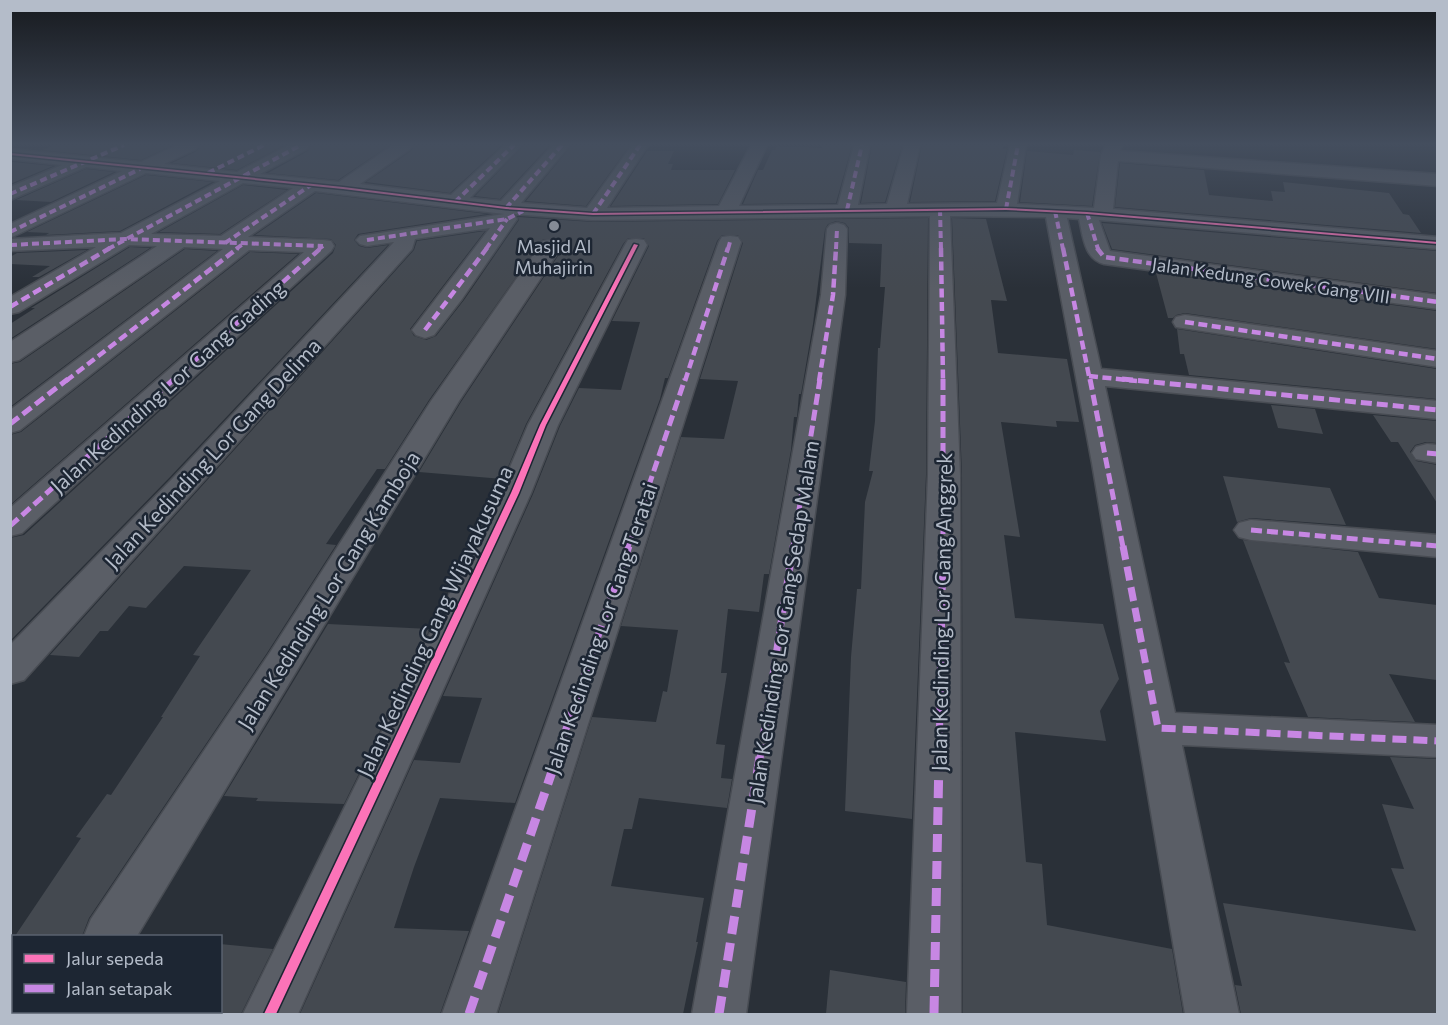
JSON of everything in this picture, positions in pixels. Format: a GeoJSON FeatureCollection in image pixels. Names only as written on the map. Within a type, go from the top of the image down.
{"type":"FeatureCollection","features":[{"type":"Feature","properties":{"kind":"street"},"geometry":{"type":"LineString","coordinates":[[10,232],[90,193]]}},
{"type":"Feature","properties":{"kind":"street"},"geometry":{"type":"LineString","coordinates":[[10,307],[125,240],[214,193]]}},
{"type":"Feature","properties":{"kind":"street"},"geometry":{"type":"LineString","coordinates":[[10,424],[301,193]]}},
{"type":"Feature","properties":{"kind":"street"},"geometry":{"type":"LineString","coordinates":[[382,193],[513,212],[593,214],[729,227],[842,220],[896,209],[1006,208],[1437,243]]}},
{"type":"Feature","properties":{"kind":"street"},"geometry":{"type":"LineString","coordinates":[[455,202],[464,193]]}},
{"type":"Feature","properties":{"kind":"street"},"geometry":{"type":"LineString","coordinates":[[424,330],[454,294],[527,193]]}},
{"type":"Feature","properties":{"kind":"street"},"geometry":{"type":"LineString","coordinates":[[593,214],[607,193]]}},
{"type":"Feature","properties":{"kind":"street","name":"Jalan Kedinding Lor Gang Teratai"},"geometry":{"type":"LineString","coordinates":[[469,1014],[563,734],[675,414],[729,227],[742,193]]}},
{"type":"Feature","properties":{"kind":"street","name":"Jalan Kedinding Lor Gang Sedap Malam"},"geometry":{"type":"LineString","coordinates":[[719,1014],[834,295],[842,220],[849,193]]}},
{"type":"Feature","properties":{"kind":"street"},"geometry":{"type":"LineString","coordinates":[[896,209],[900,193]]}},
{"type":"Feature","properties":{"kind":"street"},"geometry":{"type":"LineString","coordinates":[[1006,208],[1009,193]]}},
{"type":"Feature","properties":{"kind":"street"},"geometry":{"type":"LineString","coordinates":[[1095,214],[1101,193]]}},
{"type":"Feature","properties":{"kind":"street","name":"Jalan Kedinding Lor Gang Anggrek"},"geometry":{"type":"LineString","coordinates":[[934,1014],[944,475],[940,209]]}},
{"type":"Feature","properties":{"kind":"street"},"geometry":{"type":"LineString","coordinates":[[367,240],[513,212]]}},
{"type":"Feature","properties":{"kind":"street"},"geometry":{"type":"LineString","coordinates":[[1055,213],[1158,728],[1212,1014]]}},
{"type":"Feature","properties":{"kind":"street","name":"Jalan Kedung Cowek Gang VIII"},"geometry":{"type":"LineString","coordinates":[[1095,214],[1099,254],[1104,257],[1437,302]]}},
{"type":"Feature","properties":{"kind":"street","name":"Jalan Kedinding Lor Gang Delima"},"geometry":{"type":"LineString","coordinates":[[10,669],[184,485],[404,244],[405,241],[401,234]]}},
{"type":"Feature","properties":{"kind":"street"},"geometry":{"type":"LineString","coordinates":[[16,248],[125,240],[235,243]]}},
{"type":"Feature","properties":{"kind":"street"},"geometry":{"type":"LineString","coordinates":[[10,354],[178,242]]}},
{"type":"Feature","properties":{"kind":"street","name":"Jalan Kedinding Lor Gang Gading"},"geometry":{"type":"LineString","coordinates":[[10,526],[323,246],[235,243]]}},
{"type":"Feature","properties":{"kind":"street","name":"Jalan Kedinding Gang Wijayakusuma"},"geometry":{"type":"LineString","coordinates":[[270,1014],[515,493],[543,425],[636,245]]}},
{"type":"Feature","properties":{"kind":"street","name":"Jalan Kedinding Lor Gang Kamboja"},"geometry":{"type":"LineString","coordinates":[[110,935],[283,664],[445,401],[551,246]]}},
{"type":"Feature","properties":{"kind":"street"},"geometry":{"type":"LineString","coordinates":[[1185,322],[1437,359]]}},
{"type":"Feature","properties":{"kind":"street"},"geometry":{"type":"LineString","coordinates":[[1089,376],[1437,410]]}},
{"type":"Feature","properties":{"kind":"street"},"geometry":{"type":"LineString","coordinates":[[1251,530],[1437,546]]}},
{"type":"Feature","properties":{"kind":"street"},"geometry":{"type":"LineString","coordinates":[[1158,728],[1437,741]]}},
{"type":"Feature","properties":{"kind":"building"},"geometry":{"type":"Polygon","coordinates":[[[32,193],[70,193],[51,202],[16,200],[32,193]]]}},
{"type":"Feature","properties":{"kind":"building"},"geometry":{"type":"Polygon","coordinates":[[[109,193],[192,193],[120,231],[46,235],[49,233],[27,232],[109,193]]]}},
{"type":"Feature","properties":{"kind":"building"},"geometry":{"type":"Polygon","coordinates":[[[229,193],[283,193],[220,234],[159,232],[229,193]]]}},
{"type":"Feature","properties":{"kind":"building"},"geometry":{"type":"Polygon","coordinates":[[[316,193],[487,214],[358,234],[354,240],[359,246],[367,248],[388,245],[171,476],[10,641],[10,538],[24,535],[333,253],[336,245],[331,239],[255,235],[316,193]]]}},
{"type":"Feature","properties":{"kind":"building"},"geometry":{"type":"Polygon","coordinates":[[[478,193],[506,193],[500,199],[475,196],[478,193]]]}},
{"type":"Feature","properties":{"kind":"building"},"geometry":{"type":"Polygon","coordinates":[[[533,193],[595,193],[586,206],[526,201],[533,193]]]}},
{"type":"Feature","properties":{"kind":"building"},"geometry":{"type":"Polygon","coordinates":[[[620,193],[724,193],[718,204],[611,206],[620,193]]]}},
{"type":"Feature","properties":{"kind":"building"},"geometry":{"type":"Polygon","coordinates":[[[748,193],[839,193],[836,203],[743,204],[748,193]]]}},
{"type":"Feature","properties":{"kind":"building"},"geometry":{"type":"Polygon","coordinates":[[[863,193],[888,193],[885,202],[861,203],[863,193]]]}},
{"type":"Feature","properties":{"kind":"building"},"geometry":{"type":"Polygon","coordinates":[[[912,193],[997,193],[995,201],[910,202],[912,193]]]}},
{"type":"Feature","properties":{"kind":"building"},"geometry":{"type":"Polygon","coordinates":[[[1021,193],[1094,193],[1092,206],[1020,202],[1021,193]]]}},
{"type":"Feature","properties":{"kind":"building"},"geometry":{"type":"Polygon","coordinates":[[[1117,193],[1209,193],[1209,195],[1273,201],[1271,193],[1387,193],[1403,214],[1409,215],[1421,233],[1115,207],[1117,193]]]}},
{"type":"Feature","properties":{"kind":"building"},"geometry":{"type":"Polygon","coordinates":[[[518,217],[593,222],[928,218],[926,475],[912,819],[845,811],[851,657],[857,589],[861,589],[865,502],[873,471],[869,471],[885,287],[880,287],[882,244],[849,243],[849,228],[845,223],[836,221],[828,224],[825,229],[801,394],[799,394],[797,417],[794,417],[791,450],[769,574],[764,574],[759,612],[728,609],[721,673],[727,673],[716,744],[725,745],[721,778],[732,779],[727,808],[639,798],[632,829],[624,829],[611,886],[704,898],[696,942],[698,942],[683,1014],[498,1014],[592,717],[656,722],[663,691],[667,692],[678,630],[621,626],[681,437],[724,439],[738,381],[700,379],[743,243],[738,235],[722,235],[717,241],[668,378],[665,378],[660,399],[515,803],[440,798],[414,867],[394,928],[469,931],[440,1014],[300,1014],[414,760],[460,763],[482,698],[443,696],[533,494],[560,426],[579,388],[621,390],[640,322],[612,321],[649,246],[644,238],[628,238],[623,244],[526,424],[503,479],[419,472],[461,402],[564,247],[559,239],[543,239],[429,400],[385,469],[377,469],[326,544],[336,545],[267,653],[89,918],[82,935],[16,935],[81,838],[76,837],[107,794],[111,795],[163,717],[161,717],[200,656],[193,655],[251,570],[184,566],[146,608],[129,606],[108,631],[100,631],[79,657],[50,655],[414,250],[417,241],[485,231],[410,329],[414,336],[426,340],[436,336],[464,300],[519,220],[518,217]]]}},
{"type":"Feature","properties":{"kind":"building"},"geometry":{"type":"Polygon","coordinates":[[[952,218],[986,219],[1007,301],[991,300],[998,353],[1067,359],[1079,422],[1056,421],[1057,427],[1001,422],[1020,537],[1004,535],[1015,618],[1103,624],[1119,679],[1100,711],[1106,741],[1015,732],[1026,862],[1042,864],[1047,925],[1172,949],[1183,1014],[963,1014],[962,475],[952,218]]]}},
{"type":"Feature","properties":{"kind":"building"},"geometry":{"type":"Polygon","coordinates":[[[1102,223],[1437,251],[1437,293],[1112,249],[1102,223]]]}},
{"type":"Feature","properties":{"kind":"building"},"geometry":{"type":"Polygon","coordinates":[[[130,247],[150,248],[10,339],[10,324],[35,308],[31,308],[130,247]]]}},
{"type":"Feature","properties":{"kind":"building"},"geometry":{"type":"Polygon","coordinates":[[[185,249],[217,251],[10,407],[10,364],[20,362],[185,249]]]}},
{"type":"Feature","properties":{"kind":"building"},"geometry":{"type":"Polygon","coordinates":[[[87,250],[39,277],[32,277],[50,266],[10,264],[10,257],[17,253],[87,250]]]}},
{"type":"Feature","properties":{"kind":"building"},"geometry":{"type":"Polygon","coordinates":[[[250,252],[298,254],[10,505],[10,435],[21,432],[250,252]]]}},
{"type":"Feature","properties":{"kind":"building"},"geometry":{"type":"Polygon","coordinates":[[[1156,273],[1437,311],[1437,349],[1185,313],[1168,318],[1156,273]]]}},
{"type":"Feature","properties":{"kind":"building"},"geometry":{"type":"Polygon","coordinates":[[[1177,329],[1437,369],[1437,399],[1189,375],[1184,354],[1180,354],[1177,329]]]}},
{"type":"Feature","properties":{"kind":"building"},"geometry":{"type":"Polygon","coordinates":[[[1271,405],[1315,409],[1323,434],[1278,428],[1271,405]]]}},
{"type":"Feature","properties":{"kind":"building"},"geometry":{"type":"Polygon","coordinates":[[[1373,415],[1437,421],[1437,443],[1426,442],[1415,445],[1410,452],[1416,461],[1437,465],[1437,503],[1398,442],[1391,442],[1373,415]]]}},
{"type":"Feature","properties":{"kind":"building"},"geometry":{"type":"Polygon","coordinates":[[[1223,476],[1330,488],[1346,525],[1251,518],[1237,522],[1223,476]]]}},
{"type":"Feature","properties":{"kind":"building"},"geometry":{"type":"Polygon","coordinates":[[[1243,540],[1358,552],[1379,598],[1437,605],[1437,680],[1389,674],[1415,722],[1308,717],[1284,662],[1290,663],[1243,540]]]}},
{"type":"Feature","properties":{"kind":"building"},"geometry":{"type":"Polygon","coordinates":[[[328,624],[430,629],[344,804],[256,801],[258,798],[224,796],[328,624]]]}},
{"type":"Feature","properties":{"kind":"building"},"geometry":{"type":"Polygon","coordinates":[[[1390,757],[1437,759],[1437,1014],[1241,1014],[1235,985],[1242,986],[1223,903],[1416,931],[1391,868],[1404,869],[1382,804],[1414,809],[1390,757]]]}},
{"type":"Feature","properties":{"kind":"building"},"geometry":{"type":"Polygon","coordinates":[[[222,944],[273,949],[241,1014],[220,1014],[222,1013],[222,944]]]}},
{"type":"Feature","properties":{"kind":"building"},"geometry":{"type":"Polygon","coordinates":[[[830,970],[906,982],[905,1014],[826,1014],[830,970]]]}},
{"type":"Feature","properties":{"kind":"marked path"},"geometry":{"type":"LineString","coordinates":[[10,232],[91,193]]}},
{"type":"Feature","properties":{"kind":"marked path"},"geometry":{"type":"LineString","coordinates":[[10,307],[125,239],[211,193]]}},
{"type":"Feature","properties":{"kind":"marked path"},"geometry":{"type":"LineString","coordinates":[[225,243],[299,193]]}},
{"type":"Feature","properties":{"kind":"marked path"},"geometry":{"type":"LineString","coordinates":[[455,202],[464,193]]}},
{"type":"Feature","properties":{"kind":"marked path"},"geometry":{"type":"LineString","coordinates":[[506,208],[519,193]]}},
{"type":"Feature","properties":{"kind":"marked path"},"geometry":{"type":"LineString","coordinates":[[593,214],[607,193]]}},
{"type":"Feature","properties":{"kind":"marked path"},"geometry":{"type":"LineString","coordinates":[[847,210],[851,193]]}},
{"type":"Feature","properties":{"kind":"marked path"},"geometry":{"type":"LineString","coordinates":[[1006,209],[1009,193]]}},
{"type":"Feature","properties":{"kind":"marked path"},"geometry":{"type":"LineString","coordinates":[[934,1014],[944,475],[940,209]]}},
{"type":"Feature","properties":{"kind":"marked path"},"geometry":{"type":"LineString","coordinates":[[367,240],[507,219],[523,211]]}},
{"type":"Feature","properties":{"kind":"marked path"},"geometry":{"type":"LineString","coordinates":[[1055,211],[1158,728],[1438,741]]}},
{"type":"Feature","properties":{"kind":"marked path"},"geometry":{"type":"LineString","coordinates":[[1087,213],[1099,253],[1104,257],[1438,302]]}},
{"type":"Feature","properties":{"kind":"marked path"},"geometry":{"type":"LineString","coordinates":[[425,330],[454,294],[507,219]]}},
{"type":"Feature","properties":{"kind":"marked path"},"geometry":{"type":"LineString","coordinates":[[719,1014],[833,295],[837,229]]}},
{"type":"Feature","properties":{"kind":"marked path"},"geometry":{"type":"LineString","coordinates":[[10,245],[125,239],[323,246]]}},
{"type":"Feature","properties":{"kind":"marked path"},"geometry":{"type":"LineString","coordinates":[[469,1014],[730,242]]}},
{"type":"Feature","properties":{"kind":"marked path"},"geometry":{"type":"LineString","coordinates":[[10,424],[244,243]]}},
{"type":"Feature","properties":{"kind":"marked path"},"geometry":{"type":"LineString","coordinates":[[10,526],[323,246]]}},
{"type":"Feature","properties":{"kind":"marked path"},"geometry":{"type":"LineString","coordinates":[[1185,322],[1438,359]]}},
{"type":"Feature","properties":{"kind":"marked path"},"geometry":{"type":"LineString","coordinates":[[1089,376],[1438,410]]}},
{"type":"Feature","properties":{"kind":"marked path"},"geometry":{"type":"LineString","coordinates":[[1427,453],[1438,454]]}},
{"type":"Feature","properties":{"kind":"marked path"},"geometry":{"type":"LineString","coordinates":[[1251,530],[1438,546]]}},
{"type":"Feature","properties":{"kind":"cycle path"},"geometry":{"type":"LineString","coordinates":[[382,193],[506,208],[593,214],[1006,209],[1087,213],[1438,243]]}},
{"type":"Feature","properties":{"kind":"cycle path"},"geometry":{"type":"LineString","coordinates":[[270,1014],[515,493],[543,425],[636,245]]}},
{"type":"Feature","properties":{"kind":"place","name":"Masjid Al Muhajirin"},"geometry":{"type":"Point","coordinates":[554,226]}}]}
